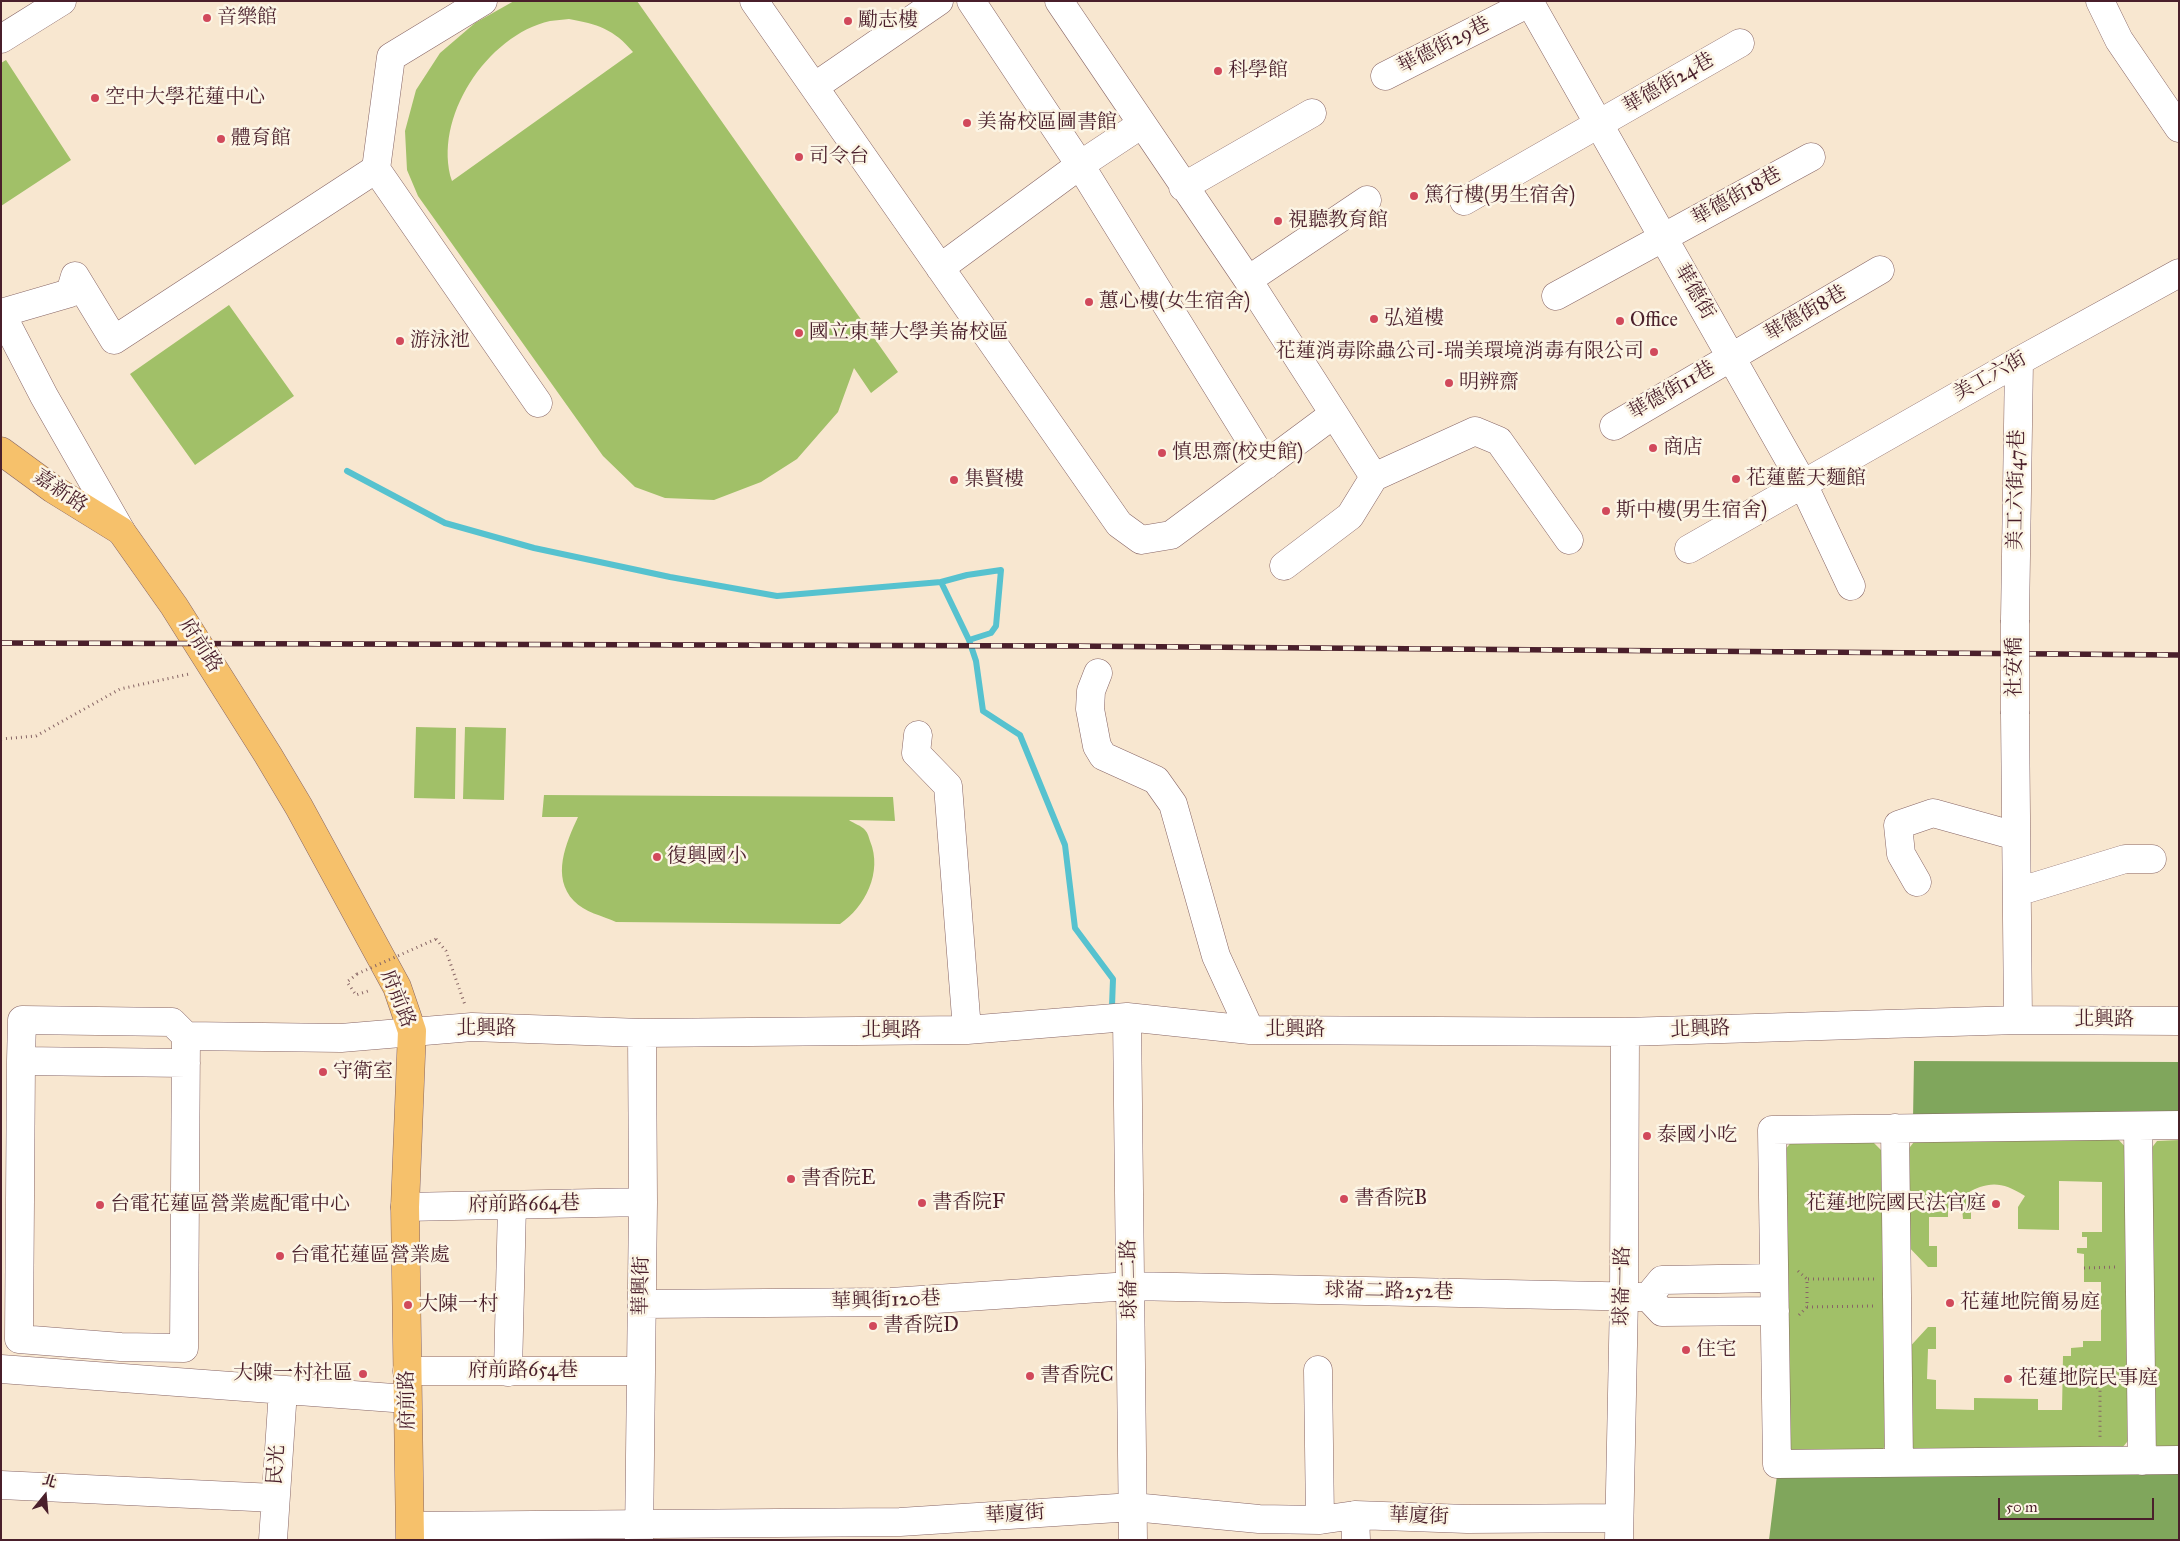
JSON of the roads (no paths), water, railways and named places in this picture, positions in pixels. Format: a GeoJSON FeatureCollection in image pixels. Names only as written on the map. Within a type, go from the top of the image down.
{"type":"FeatureCollection","features":[{"type":"Feature","properties":{"kind":"main road","name":"嘉新路"},"geometry":{"type":"LineString","coordinates":[[1,451],[54,489],[121,531]]}},
{"type":"Feature","properties":{"kind":"main road","name":"府前路"},"geometry":{"type":"LineString","coordinates":[[121,531],[215,669],[299,807],[397,987],[412,1031],[405,1207],[407,1399],[411,1533]]}},
{"type":"Feature","properties":{"kind":"street"},"geometry":{"type":"LineString","coordinates":[[1,39],[62,1]]}},
{"type":"Feature","properties":{"kind":"street"},"geometry":{"type":"LineString","coordinates":[[483,1],[391,57],[376,169],[538,403]]}},
{"type":"Feature","properties":{"kind":"street"},"geometry":{"type":"LineString","coordinates":[[754,1],[1119,524],[1141,540],[1171,535],[1334,414]]}},
{"type":"Feature","properties":{"kind":"street"},"geometry":{"type":"LineString","coordinates":[[814,87],[939,1]]}},
{"type":"Feature","properties":{"kind":"street"},"geometry":{"type":"LineString","coordinates":[[971,1],[1080,166],[1266,465]]}},
{"type":"Feature","properties":{"kind":"street"},"geometry":{"type":"LineString","coordinates":[[1059,1],[1183,187],[1248,280],[1374,478]]}},
{"type":"Feature","properties":{"kind":"street"},"geometry":{"type":"LineString","coordinates":[[2100,1],[2119,40],[2179,128]]}},
{"type":"Feature","properties":{"kind":"street","name":"華德街29巷"},"geometry":{"type":"LineString","coordinates":[[1385,76],[1529,2]]}},
{"type":"Feature","properties":{"kind":"street","name":"華德街"},"geometry":{"type":"LineString","coordinates":[[1529,2],[1802,484],[1851,586]]}},
{"type":"Feature","properties":{"kind":"street","name":"華德街24巷"},"geometry":{"type":"LineString","coordinates":[[1464,201],[1740,43]]}},
{"type":"Feature","properties":{"kind":"street"},"geometry":{"type":"LineString","coordinates":[[1183,187],[1312,113]]}},
{"type":"Feature","properties":{"kind":"street"},"geometry":{"type":"LineString","coordinates":[[940,268],[1080,166],[1142,124]]}},
{"type":"Feature","properties":{"kind":"street","name":"華德街18巷"},"geometry":{"type":"LineString","coordinates":[[1556,296],[1811,156]]}},
{"type":"Feature","properties":{"kind":"street"},"geometry":{"type":"LineString","coordinates":[[121,531],[44,396],[1,313],[70,294],[75,276],[114,340],[376,169]]}},
{"type":"Feature","properties":{"kind":"street"},"geometry":{"type":"LineString","coordinates":[[1248,280],[1367,200]]}},
{"type":"Feature","properties":{"kind":"street","name":"華德街8巷"},"geometry":{"type":"LineString","coordinates":[[1731,357],[1880,270]]}},
{"type":"Feature","properties":{"kind":"street","name":"美工六街"},"geometry":{"type":"LineString","coordinates":[[1689,549],[2019,361],[2179,273]]}},
{"type":"Feature","properties":{"kind":"street","name":"華德街11巷"},"geometry":{"type":"LineString","coordinates":[[1614,426],[1731,357]]}},
{"type":"Feature","properties":{"kind":"street","name":"美工六街47巷"},"geometry":{"type":"LineString","coordinates":[[2016,620],[2019,361]]}},
{"type":"Feature","properties":{"kind":"street"},"geometry":{"type":"LineString","coordinates":[[1284,566],[1350,516],[1374,478],[1475,431],[1499,441],[1568,540]]}},
{"type":"Feature","properties":{"kind":"street","name":"社安橋"},"geometry":{"type":"LineString","coordinates":[[2016,620],[2018,1020]]}},
{"type":"Feature","properties":{"kind":"street"},"geometry":{"type":"LineString","coordinates":[[1098,673],[1091,691],[1090,709],[1097,746],[1103,756],[1156,780],[1173,804],[1216,956],[1250,1030]]}},
{"type":"Feature","properties":{"kind":"street"},"geometry":{"type":"LineString","coordinates":[[918,735],[916,753],[948,786],[967,1030]]}},
{"type":"Feature","properties":{"kind":"street"},"geometry":{"type":"LineString","coordinates":[[1917,882],[1900,854],[1898,825],[1934,813],[2016,836]]}},
{"type":"Feature","properties":{"kind":"street"},"geometry":{"type":"LineString","coordinates":[[2017,892],[2125,859],[2152,860]]}},
{"type":"Feature","properties":{"kind":"street","name":"北興路"},"geometry":{"type":"LineString","coordinates":[[186,1036],[341,1038],[472,1027],[642,1033],[967,1030],[1127,1017],[1250,1030],[1625,1032],[2018,1020],[2179,1021]]}},
{"type":"Feature","properties":{"kind":"street","name":"球崙二路"},"geometry":{"type":"LineString","coordinates":[[1127,1017],[1133,1540]]}},
{"type":"Feature","properties":{"kind":"street"},"geometry":{"type":"LineString","coordinates":[[22,1020],[172,1022],[186,1036],[184,1348],[130,1348],[19,1339],[22,1020]]}},
{"type":"Feature","properties":{"kind":"street","name":"球崙一路"},"geometry":{"type":"LineString","coordinates":[[1619,1529],[1636,1297],[1625,1032]]}},
{"type":"Feature","properties":{"kind":"street","name":"華興街"},"geometry":{"type":"LineString","coordinates":[[639,1532],[643,1202],[642,1033]]}},
{"type":"Feature","properties":{"kind":"street"},"geometry":{"type":"LineString","coordinates":[[22,1061],[186,1063]]}},
{"type":"Feature","properties":{"kind":"street"},"geometry":{"type":"LineString","coordinates":[[2138,1126],[2142,1460]]}},
{"type":"Feature","properties":{"kind":"street"},"geometry":{"type":"LineString","coordinates":[[2179,1126],[1772,1130],[1777,1464],[2179,1460]]}},
{"type":"Feature","properties":{"kind":"street"},"geometry":{"type":"LineString","coordinates":[[1895,1128],[1900,1463]]}},
{"type":"Feature","properties":{"kind":"street","name":"府前路664巷"},"geometry":{"type":"LineString","coordinates":[[405,1207],[643,1202]]}},
{"type":"Feature","properties":{"kind":"street"},"geometry":{"type":"LineString","coordinates":[[508,1372],[512,1205]]}},
{"type":"Feature","properties":{"kind":"street"},"geometry":{"type":"LineString","coordinates":[[1774,1278],[1662,1280],[1636,1297],[1662,1312],[1775,1311]]}},
{"type":"Feature","properties":{"kind":"street","name":"球崙二路252巷"},"geometry":{"type":"LineString","coordinates":[[1130,1286],[1636,1297]]}},
{"type":"Feature","properties":{"kind":"street","name":"華興街120巷"},"geometry":{"type":"LineString","coordinates":[[642,1304],[891,1302],[1130,1286]]}},
{"type":"Feature","properties":{"kind":"street"},"geometry":{"type":"LineString","coordinates":[[1,1369],[407,1399]]}},
{"type":"Feature","properties":{"kind":"street"},"geometry":{"type":"LineString","coordinates":[[1318,1370],[1320,1520]]}},
{"type":"Feature","properties":{"kind":"street","name":"府前路654巷"},"geometry":{"type":"LineString","coordinates":[[407,1371],[640,1371]]}},
{"type":"Feature","properties":{"kind":"street","name":"民光"},"geometry":{"type":"LineString","coordinates":[[272,1540],[283,1390]]}},
{"type":"Feature","properties":{"kind":"street"},"geometry":{"type":"LineString","coordinates":[[1,1485],[275,1498]]}},
{"type":"Feature","properties":{"kind":"street","name":"華廈街"},"geometry":{"type":"LineString","coordinates":[[411,1533],[900,1531],[1133,1507],[1260,1529],[1320,1520],[1356,1528],[1619,1529]]}},
{"type":"Feature","properties":{"kind":"waterway"},"geometry":{"type":"LineString","coordinates":[[347,471],[445,523],[534,548],[670,577],[777,596],[941,582],[969,640],[976,661],[983,711],[1020,735],[1065,845],[1075,928],[1113,979],[1112,1006]]}},
{"type":"Feature","properties":{"kind":"waterway"},"geometry":{"type":"LineString","coordinates":[[941,582],[967,575],[1001,570],[996,626],[991,633],[969,640]]}},
{"type":"Feature","properties":{"kind":"railway"},"geometry":{"type":"LineString","coordinates":[[1,643],[1068,646],[2179,655]]}},
{"type":"Feature","properties":{"kind":"place","name":"音樂館"},"geometry":{"type":"Point","coordinates":[207,18]}},
{"type":"Feature","properties":{"kind":"place","name":"勵志樓"},"geometry":{"type":"Point","coordinates":[848,21]}},
{"type":"Feature","properties":{"kind":"place","name":"科學館"},"geometry":{"type":"Point","coordinates":[1218,71]}},
{"type":"Feature","properties":{"kind":"place","name":"空中大學花蓮中心"},"geometry":{"type":"Point","coordinates":[95,98]}},
{"type":"Feature","properties":{"kind":"place","name":"美崙校區圖書館"},"geometry":{"type":"Point","coordinates":[967,123]}},
{"type":"Feature","properties":{"kind":"place","name":"體育館"},"geometry":{"type":"Point","coordinates":[221,139]}},
{"type":"Feature","properties":{"kind":"place","name":"司令台"},"geometry":{"type":"Point","coordinates":[799,157]}},
{"type":"Feature","properties":{"kind":"place","name":"篤行樓(男生宿舍)"},"geometry":{"type":"Point","coordinates":[1414,196]}},
{"type":"Feature","properties":{"kind":"place","name":"視聽教育館"},"geometry":{"type":"Point","coordinates":[1278,221]}},
{"type":"Feature","properties":{"kind":"place","name":"蕙心樓(女生宿舍)"},"geometry":{"type":"Point","coordinates":[1089,302]}},
{"type":"Feature","properties":{"kind":"place","name":"弘道樓"},"geometry":{"type":"Point","coordinates":[1374,319]}},
{"type":"Feature","properties":{"kind":"place","name":"Office"},"geometry":{"type":"Point","coordinates":[1620,321]}},
{"type":"Feature","properties":{"kind":"place","name":"國立東華大學美崙校區"},"geometry":{"type":"Point","coordinates":[799,333]}},
{"type":"Feature","properties":{"kind":"place","name":"游泳池"},"geometry":{"type":"Point","coordinates":[400,341]}},
{"type":"Feature","properties":{"kind":"place","name":"花蓮消毒除蟲公司-瑞美環境消毒有限公司"},"geometry":{"type":"Point","coordinates":[1654,352]}},
{"type":"Feature","properties":{"kind":"place","name":"明辨齋"},"geometry":{"type":"Point","coordinates":[1449,383]}},
{"type":"Feature","properties":{"kind":"place","name":"商店"},"geometry":{"type":"Point","coordinates":[1653,448]}},
{"type":"Feature","properties":{"kind":"place","name":"慎思齋(校史館)"},"geometry":{"type":"Point","coordinates":[1162,453]}},
{"type":"Feature","properties":{"kind":"place","name":"花蓮藍天麵館"},"geometry":{"type":"Point","coordinates":[1736,479]}},
{"type":"Feature","properties":{"kind":"place","name":"集賢樓"},"geometry":{"type":"Point","coordinates":[954,480]}},
{"type":"Feature","properties":{"kind":"place","name":"斯中樓(男生宿舍)"},"geometry":{"type":"Point","coordinates":[1606,511]}},
{"type":"Feature","properties":{"kind":"place","name":"復興國小"},"geometry":{"type":"Point","coordinates":[657,857]}},
{"type":"Feature","properties":{"kind":"place","name":"守衛室"},"geometry":{"type":"Point","coordinates":[323,1072]}},
{"type":"Feature","properties":{"kind":"place","name":"泰國小吃"},"geometry":{"type":"Point","coordinates":[1647,1136]}},
{"type":"Feature","properties":{"kind":"place","name":"書香院E"},"geometry":{"type":"Point","coordinates":[791,1179]}},
{"type":"Feature","properties":{"kind":"place","name":"書香院B"},"geometry":{"type":"Point","coordinates":[1344,1199]}},
{"type":"Feature","properties":{"kind":"place","name":"書香院F"},"geometry":{"type":"Point","coordinates":[922,1203]}},
{"type":"Feature","properties":{"kind":"place","name":"花蓮地院國民法官庭"},"geometry":{"type":"Point","coordinates":[1996,1204]}},
{"type":"Feature","properties":{"kind":"place","name":"台電花蓮區營業處配電中心"},"geometry":{"type":"Point","coordinates":[100,1205]}},
{"type":"Feature","properties":{"kind":"place","name":"台電花蓮區營業處"},"geometry":{"type":"Point","coordinates":[280,1256]}},
{"type":"Feature","properties":{"kind":"place","name":"花蓮地院簡易庭"},"geometry":{"type":"Point","coordinates":[1950,1303]}},
{"type":"Feature","properties":{"kind":"place","name":"大陳一村"},"geometry":{"type":"Point","coordinates":[408,1305]}},
{"type":"Feature","properties":{"kind":"place","name":"書香院D"},"geometry":{"type":"Point","coordinates":[873,1326]}},
{"type":"Feature","properties":{"kind":"place","name":"住宅"},"geometry":{"type":"Point","coordinates":[1686,1350]}},
{"type":"Feature","properties":{"kind":"place","name":"大陳一村社區"},"geometry":{"type":"Point","coordinates":[363,1374]}},
{"type":"Feature","properties":{"kind":"place","name":"書香院C"},"geometry":{"type":"Point","coordinates":[1030,1376]}},
{"type":"Feature","properties":{"kind":"place","name":"花蓮地院民事庭"},"geometry":{"type":"Point","coordinates":[2008,1379]}}]}
